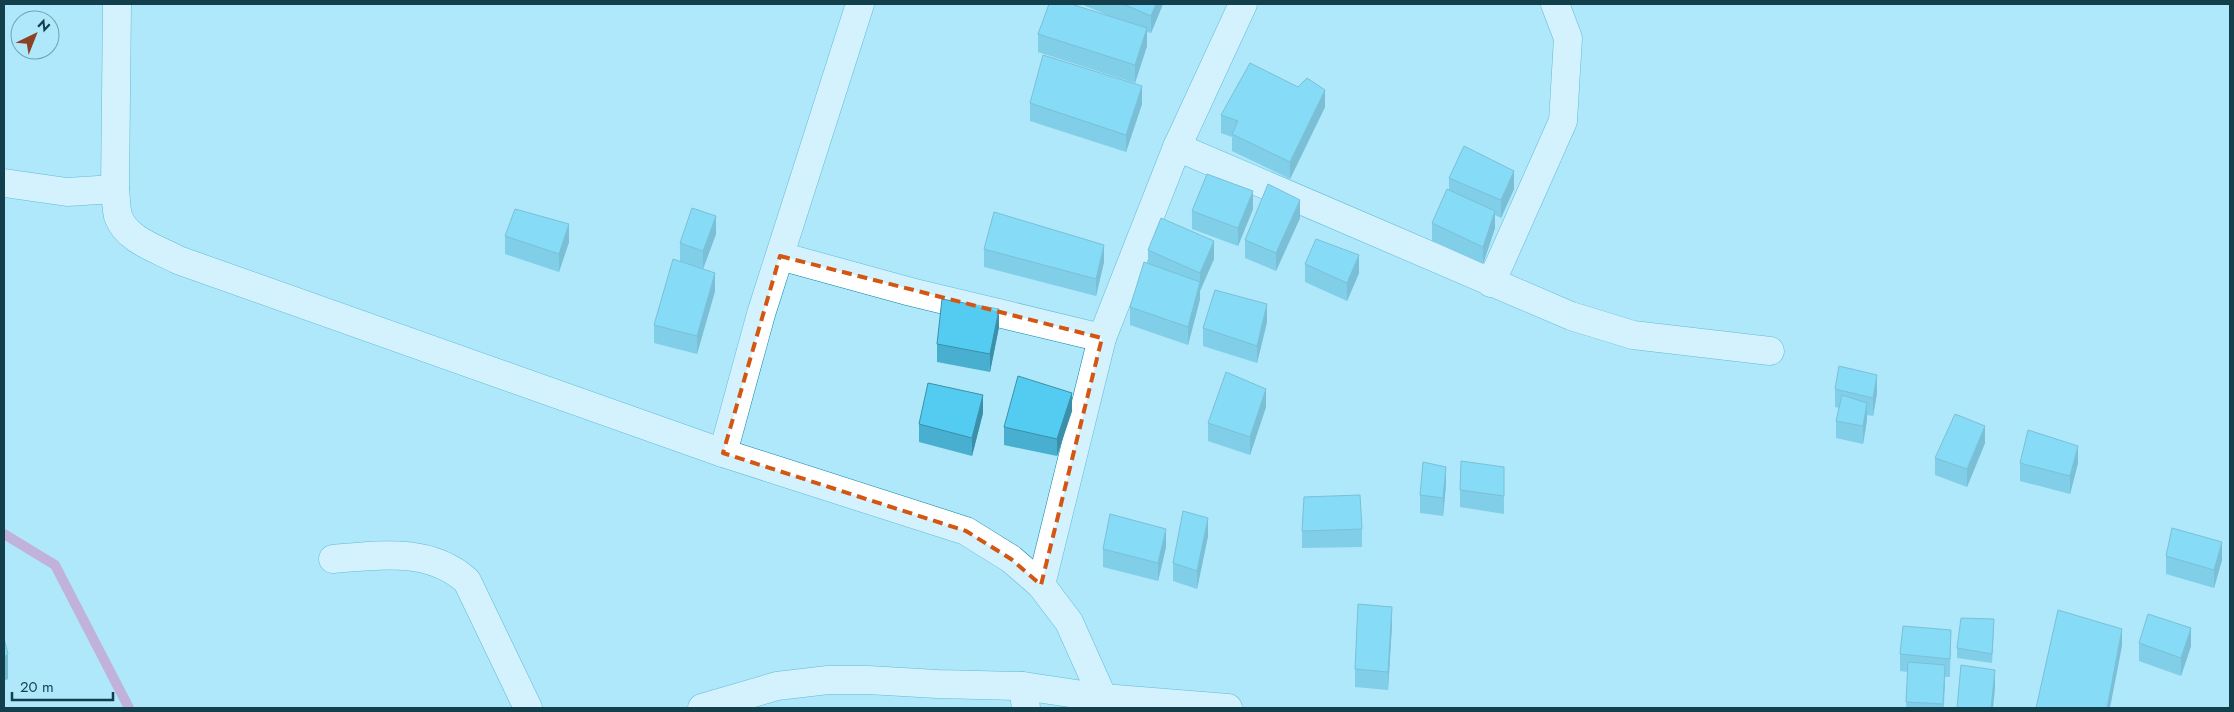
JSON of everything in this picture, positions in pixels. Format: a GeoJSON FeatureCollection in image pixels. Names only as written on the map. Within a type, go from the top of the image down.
{"type":"FeatureCollection","features":[{"type":"Feature","properties":{"kind":"main road"},"geometry":{"type":"LineString","coordinates":[[117,4],[115,189],[118,216],[126,230],[140,241],[178,260],[723,454],[966,531],[1012,559],[1041,585],[1069,622],[1104,698]]}},
{"type":"Feature","properties":{"kind":"main road"},"geometry":{"type":"LineString","coordinates":[[723,454],[761,314],[860,4]]}},
{"type":"Feature","properties":{"kind":"main road"},"geometry":{"type":"LineString","coordinates":[[1041,585],[1102,338],[1177,147],[1243,4]]}},
{"type":"Feature","properties":{"kind":"main road"},"geometry":{"type":"LineString","coordinates":[[1491,284],[1563,121],[1568,38],[1555,4]]}},
{"type":"Feature","properties":{"kind":"main road"},"geometry":{"type":"LineString","coordinates":[[1177,147],[1491,284],[1571,316],[1633,335],[1770,351]]}},
{"type":"Feature","properties":{"kind":"main road"},"geometry":{"type":"LineString","coordinates":[[4,182],[67,192],[115,189]]}},
{"type":"Feature","properties":{"kind":"main road"},"geometry":{"type":"LineString","coordinates":[[780,256],[911,292],[1102,338]]}},
{"type":"Feature","properties":{"kind":"main road"},"geometry":{"type":"LineString","coordinates":[[332,558],[384,555],[416,556],[443,564],[457,572],[467,581],[528,708]]}},
{"type":"Feature","properties":{"kind":"main road"},"geometry":{"type":"LineString","coordinates":[[702,708],[777,686],[828,680],[868,680],[937,684],[1024,697],[1104,698],[1228,708]]}},
{"type":"Feature","properties":{"kind":"highlighted area"},"geometry":{"type":"Polygon","coordinates":[[[780,256],[1102,338],[1041,585],[1011,559],[966,531],[723,453],[780,256]]]}},
{"type":"Feature","properties":{"kind":"building"},"geometry":{"type":"Polygon","coordinates":[[[1049,4],[1071,4],[1147,28],[1135,65],[1038,34],[1049,4]]]}},
{"type":"Feature","properties":{"kind":"building"},"geometry":{"type":"Polygon","coordinates":[[[1123,4],[1156,4],[1151,16],[1123,4]]]}},
{"type":"Feature","properties":{"kind":"building"},"geometry":{"type":"Polygon","coordinates":[[[1043,55],[1142,86],[1126,135],[1030,103],[1043,55]]]}},
{"type":"Feature","properties":{"kind":"building"},"geometry":{"type":"Polygon","coordinates":[[[1250,63],[1298,87],[1307,78],[1325,90],[1290,162],[1232,134],[1238,121],[1221,115],[1250,63]]]}},
{"type":"Feature","properties":{"kind":"building"},"geometry":{"type":"Polygon","coordinates":[[[1464,146],[1514,171],[1501,200],[1449,178],[1464,146]]]}},
{"type":"Feature","properties":{"kind":"building"},"geometry":{"type":"Polygon","coordinates":[[[1207,174],[1253,191],[1238,228],[1192,211],[1207,174]]]}},
{"type":"Feature","properties":{"kind":"building"},"geometry":{"type":"Polygon","coordinates":[[[1268,184],[1300,200],[1276,253],[1245,240],[1268,184]]]}},
{"type":"Feature","properties":{"kind":"building"},"geometry":{"type":"Polygon","coordinates":[[[1447,189],[1495,211],[1483,247],[1432,223],[1447,189]]]}},
{"type":"Feature","properties":{"kind":"building"},"geometry":{"type":"Polygon","coordinates":[[[692,208],[716,216],[703,251],[680,243],[692,208]]]}},
{"type":"Feature","properties":{"kind":"building"},"geometry":{"type":"Polygon","coordinates":[[[515,209],[569,224],[559,254],[505,236],[515,209]]]}},
{"type":"Feature","properties":{"kind":"building"},"geometry":{"type":"Polygon","coordinates":[[[994,212],[1104,245],[1096,279],[984,249],[994,212]]]}},
{"type":"Feature","properties":{"kind":"building"},"geometry":{"type":"Polygon","coordinates":[[[1161,218],[1214,241],[1200,273],[1148,250],[1161,218]]]}},
{"type":"Feature","properties":{"kind":"building"},"geometry":{"type":"Polygon","coordinates":[[[1316,239],[1359,255],[1347,283],[1305,264],[1316,239]]]}},
{"type":"Feature","properties":{"kind":"building"},"geometry":{"type":"Polygon","coordinates":[[[673,259],[715,273],[697,336],[654,325],[673,259]]]}},
{"type":"Feature","properties":{"kind":"building"},"geometry":{"type":"Polygon","coordinates":[[[1144,262],[1200,282],[1188,327],[1130,307],[1144,262]]]}},
{"type":"Feature","properties":{"kind":"building"},"geometry":{"type":"Polygon","coordinates":[[[1215,290],[1267,304],[1257,346],[1203,328],[1215,290]]]}},
{"type":"Feature","properties":{"kind":"building"},"geometry":{"type":"Polygon","coordinates":[[[942,299],[999,309],[990,354],[937,344],[942,299]]]}},
{"type":"Feature","properties":{"kind":"building"},"geometry":{"type":"Polygon","coordinates":[[[1839,366],[1877,375],[1873,398],[1835,389],[1839,366]]]}},
{"type":"Feature","properties":{"kind":"building"},"geometry":{"type":"Polygon","coordinates":[[[1226,372],[1266,389],[1250,437],[1208,423],[1226,372]]]}},
{"type":"Feature","properties":{"kind":"building"},"geometry":{"type":"Polygon","coordinates":[[[1018,376],[1072,393],[1057,439],[1004,427],[1018,376]]]}},
{"type":"Feature","properties":{"kind":"building"},"geometry":{"type":"Polygon","coordinates":[[[928,383],[983,395],[972,438],[919,424],[928,383]]]}},
{"type":"Feature","properties":{"kind":"building"},"geometry":{"type":"Polygon","coordinates":[[[1842,395],[1867,403],[1863,426],[1836,421],[1842,395]]]}},
{"type":"Feature","properties":{"kind":"building"},"geometry":{"type":"Polygon","coordinates":[[[1955,414],[1985,426],[1967,469],[1935,458],[1955,414]]]}},
{"type":"Feature","properties":{"kind":"building"},"geometry":{"type":"Polygon","coordinates":[[[2028,430],[2078,446],[2070,476],[2020,463],[2028,430]]]}},
{"type":"Feature","properties":{"kind":"building"},"geometry":{"type":"Polygon","coordinates":[[[1461,461],[1504,467],[1504,496],[1460,490],[1461,461]]]}},
{"type":"Feature","properties":{"kind":"building"},"geometry":{"type":"Polygon","coordinates":[[[1423,462],[1446,467],[1443,498],[1420,495],[1423,462]]]}},
{"type":"Feature","properties":{"kind":"building"},"geometry":{"type":"Polygon","coordinates":[[[1360,495],[1362,529],[1302,531],[1304,497],[1360,495]]]}},
{"type":"Feature","properties":{"kind":"building"},"geometry":{"type":"Polygon","coordinates":[[[1183,511],[1208,518],[1197,571],[1173,563],[1183,511]]]}},
{"type":"Feature","properties":{"kind":"building"},"geometry":{"type":"Polygon","coordinates":[[[1110,514],[1166,529],[1158,563],[1103,549],[1110,514]]]}},
{"type":"Feature","properties":{"kind":"building"},"geometry":{"type":"Polygon","coordinates":[[[2172,528],[2222,542],[2214,570],[2166,556],[2172,528]]]}},
{"type":"Feature","properties":{"kind":"building"},"geometry":{"type":"Polygon","coordinates":[[[1358,604],[1392,607],[1388,672],[1355,669],[1358,604]]]}},
{"type":"Feature","properties":{"kind":"building"},"geometry":{"type":"Polygon","coordinates":[[[2058,610],[2122,629],[2107,708],[2036,708],[2058,610]]]}},
{"type":"Feature","properties":{"kind":"building"},"geometry":{"type":"Polygon","coordinates":[[[2148,614],[2191,628],[2181,658],[2139,643],[2148,614]]]}},
{"type":"Feature","properties":{"kind":"building"},"geometry":{"type":"Polygon","coordinates":[[[1961,618],[1994,619],[1992,654],[1957,648],[1961,618]]]}},
{"type":"Feature","properties":{"kind":"building"},"geometry":{"type":"Polygon","coordinates":[[[1903,626],[1951,630],[1950,659],[1900,654],[1903,626]]]}},
{"type":"Feature","properties":{"kind":"building"},"geometry":{"type":"Polygon","coordinates":[[[4,638],[8,654],[4,657],[4,638]]]}},
{"type":"Feature","properties":{"kind":"building"},"geometry":{"type":"Polygon","coordinates":[[[1908,662],[1945,665],[1943,704],[1906,702],[1908,662]]]}},
{"type":"Feature","properties":{"kind":"building"},"geometry":{"type":"Polygon","coordinates":[[[1961,665],[1995,670],[1991,708],[1957,708],[1961,665]]]}},
{"type":"Feature","properties":{"kind":"waterway"},"geometry":{"type":"LineString","coordinates":[[4,534],[55,565],[129,708]]}}]}
